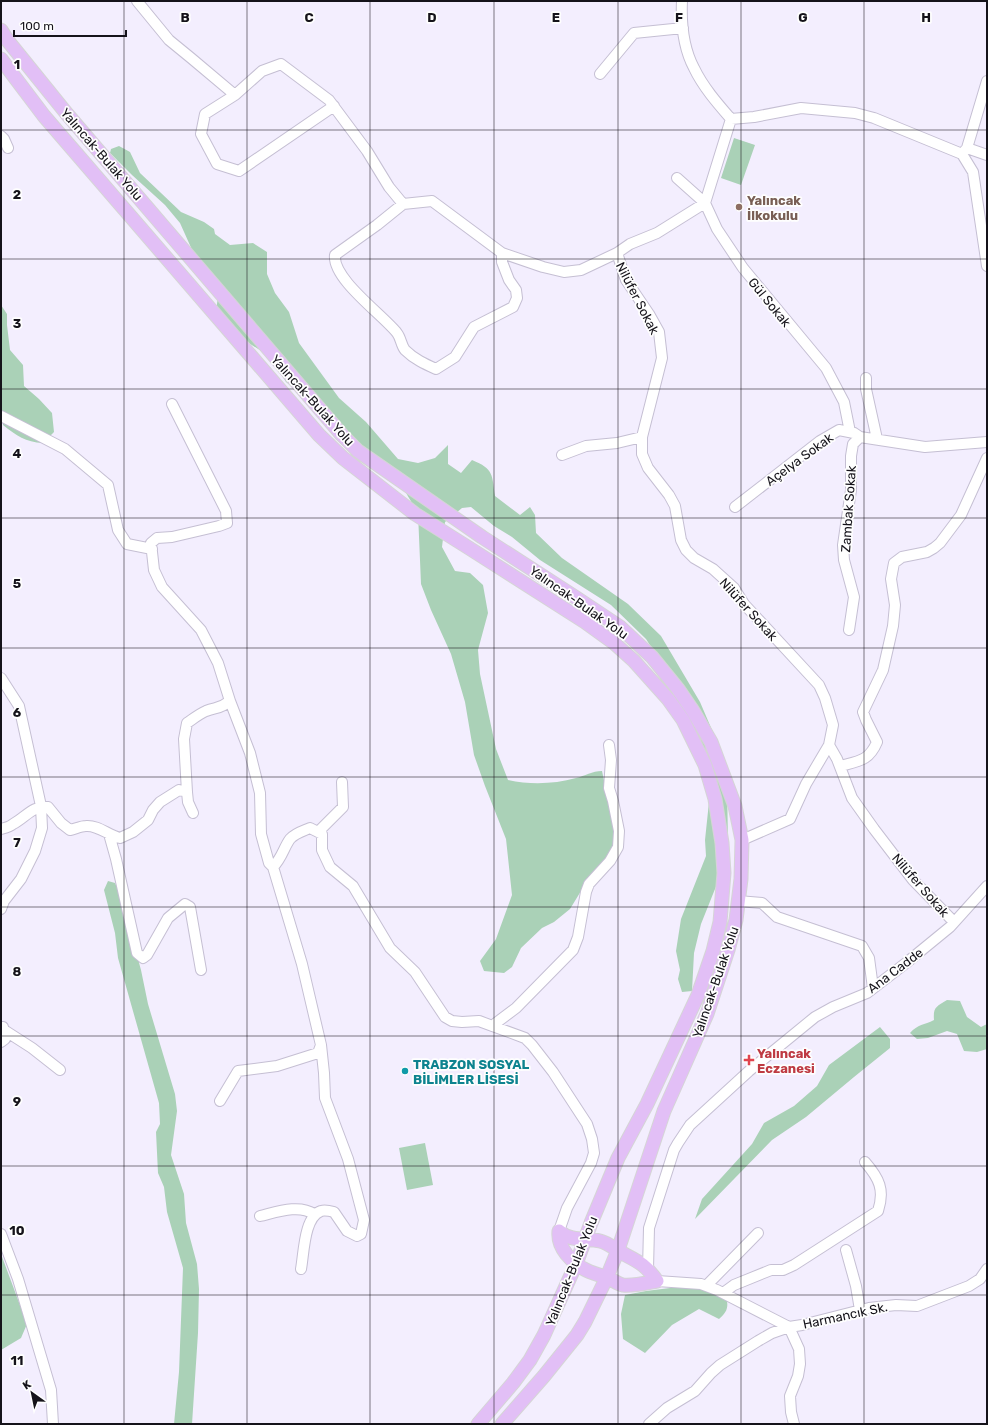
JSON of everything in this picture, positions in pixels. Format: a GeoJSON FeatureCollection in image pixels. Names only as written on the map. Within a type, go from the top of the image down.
{"type":"FeatureCollection","features":[{"type":"Feature","properties":{"kind":"main road","name":"Yalıncak-Bulak Yolu"},"geometry":{"type":"LineString","coordinates":[[1,30],[8,41],[67,114],[342,435],[358,451],[482,537],[620,627],[652,657],[689,705],[711,742],[735,806],[742,840],[741,879],[736,920],[728,950],[706,1014],[664,1111],[618,1250],[607,1278],[577,1335],[502,1424]]}},
{"type":"Feature","properties":{"kind":"main road","name":"Yalıncak-Bulak Yolu"},"geometry":{"type":"LineString","coordinates":[[1,59],[44,116],[319,435],[349,463],[415,514],[585,622],[614,643],[648,675],[683,720],[704,765],[715,799],[722,843],[724,873],[720,922],[713,951],[698,995],[647,1104],[618,1158],[584,1240],[576,1264],[544,1335],[530,1360],[513,1384],[478,1424]]}},
{"type":"Feature","properties":{"kind":"main road"},"geometry":{"type":"LineString","coordinates":[[559,1231],[566,1236],[584,1240],[601,1242],[638,1260],[648,1269],[657,1281],[622,1285],[590,1272],[576,1264],[568,1256],[561,1246],[558,1237],[559,1231]]}},
{"type":"Feature","properties":{"kind":"street"},"geometry":{"type":"LineString","coordinates":[[137,1],[168,40],[235,95]]}},
{"type":"Feature","properties":{"kind":"street"},"geometry":{"type":"LineString","coordinates":[[682,1],[683,28],[687,48],[694,69],[713,98],[731,119]]}},
{"type":"Feature","properties":{"kind":"street"},"geometry":{"type":"LineString","coordinates":[[600,74],[634,32],[683,28]]}},
{"type":"Feature","properties":{"kind":"street"},"geometry":{"type":"LineString","coordinates":[[334,106],[239,171],[217,164],[201,134],[205,114],[235,95],[262,71],[281,64],[329,100],[334,106],[368,151],[388,187],[403,204]]}},
{"type":"Feature","properties":{"kind":"street"},"geometry":{"type":"LineString","coordinates":[[987,81],[965,151],[973,172],[987,266]]}},
{"type":"Feature","properties":{"kind":"street"},"geometry":{"type":"LineString","coordinates":[[731,119],[754,117],[801,108],[855,113],[874,118],[949,148],[987,154]]}},
{"type":"Feature","properties":{"kind":"street"},"geometry":{"type":"LineString","coordinates":[[502,253],[502,262],[509,280],[516,290],[517,298],[513,307],[474,327],[456,357],[436,370],[420,362],[404,349],[397,334],[349,285],[335,261],[335,255],[403,204],[432,201],[502,253],[543,267],[564,272],[581,270],[617,254],[630,244],[657,233],[705,203],[731,119]]}},
{"type":"Feature","properties":{"kind":"street"},"geometry":{"type":"LineString","coordinates":[[1,136],[8,148]]}},
{"type":"Feature","properties":{"kind":"street","name":"Gül Sokak"},"geometry":{"type":"LineString","coordinates":[[677,178],[705,203],[717,229],[743,268],[826,368],[844,402],[850,432]]}},
{"type":"Feature","properties":{"kind":"street","name":"Nilüfer Sokak"},"geometry":{"type":"LineString","coordinates":[[617,254],[626,280],[659,332],[662,358],[642,437],[642,454],[648,468],[669,495],[675,506],[681,540],[686,550],[694,558],[713,569],[734,588],[744,604],[819,685],[833,725],[828,745],[837,759],[852,798],[913,880],[954,922]]}},
{"type":"Feature","properties":{"kind":"street"},"geometry":{"type":"LineString","coordinates":[[866,378],[866,389],[877,439]]}},
{"type":"Feature","properties":{"kind":"street"},"geometry":{"type":"LineString","coordinates":[[172,404],[226,511],[227,523],[172,537],[157,538],[151,543],[154,570],[162,586],[201,630],[218,663],[230,701],[250,753],[260,793],[261,834],[269,864],[273,867],[302,964],[321,1045],[325,1098],[348,1159],[364,1220],[361,1234],[357,1236],[347,1231],[334,1212],[322,1210],[314,1214],[308,1224],[301,1269]]}},
{"type":"Feature","properties":{"kind":"street"},"geometry":{"type":"LineString","coordinates":[[1,416],[65,450],[108,485],[118,530],[127,544],[152,549]]}},
{"type":"Feature","properties":{"kind":"street","name":"Açelya Sokak"},"geometry":{"type":"LineString","coordinates":[[735,507],[820,441],[839,430],[854,433],[860,437],[924,447],[987,442]]}},
{"type":"Feature","properties":{"kind":"street"},"geometry":{"type":"LineString","coordinates":[[562,455],[586,446],[617,443],[642,437]]}},
{"type":"Feature","properties":{"kind":"street","name":"Zambak Sokak"},"geometry":{"type":"LineString","coordinates":[[849,630],[854,597],[844,560],[843,545],[852,490],[851,456],[853,444],[860,437]]}},
{"type":"Feature","properties":{"kind":"street"},"geometry":{"type":"LineString","coordinates":[[840,766],[865,758],[873,753],[877,742],[863,712],[883,670],[893,626],[895,605],[891,579],[894,563],[902,557],[927,552],[940,543],[961,515],[987,458]]}},
{"type":"Feature","properties":{"kind":"street"},"geometry":{"type":"LineString","coordinates":[[1,678],[19,706],[41,806],[42,828],[35,851],[22,879],[4,901],[1,909]]}},
{"type":"Feature","properties":{"kind":"street"},"geometry":{"type":"LineString","coordinates":[[193,813],[188,802],[187,792],[184,739],[187,723],[206,712],[222,708],[230,701]]}},
{"type":"Feature","properties":{"kind":"street"},"geometry":{"type":"LineString","coordinates":[[492,1026],[516,1008],[572,950],[578,937],[586,892],[589,884],[610,861],[618,847],[619,831],[609,788],[611,760],[609,745]]}},
{"type":"Feature","properties":{"kind":"street"},"geometry":{"type":"LineString","coordinates":[[742,840],[790,819],[806,784],[828,745]]}},
{"type":"Feature","properties":{"kind":"street"},"geometry":{"type":"LineString","coordinates":[[318,832],[344,807],[342,782]]}},
{"type":"Feature","properties":{"kind":"street"},"geometry":{"type":"LineString","coordinates":[[1,829],[13,824],[26,814],[41,806],[48,807],[61,823],[70,830],[86,826],[100,828],[109,834],[120,838],[134,832],[148,820],[153,810],[160,802],[179,790],[187,792]]}},
{"type":"Feature","properties":{"kind":"street"},"geometry":{"type":"LineString","coordinates":[[273,867],[279,861],[289,840],[299,832],[310,828],[322,834],[322,850],[330,866],[353,886],[390,948],[415,972],[445,1017],[452,1021],[478,1021],[525,1038],[532,1045],[553,1072],[587,1124],[592,1139],[594,1153],[587,1173],[567,1208],[559,1231]]}},
{"type":"Feature","properties":{"kind":"street"},"geometry":{"type":"LineString","coordinates":[[109,834],[137,953],[143,958],[147,955],[168,918],[185,904],[190,907],[201,970]]}},
{"type":"Feature","properties":{"kind":"street","name":"Ana Cadde"},"geometry":{"type":"LineString","coordinates":[[648,1269],[649,1228],[678,1142],[690,1125],[749,1071],[815,1017],[833,1007],[867,993],[906,963],[954,922],[987,886]]}},
{"type":"Feature","properties":{"kind":"street"},"geometry":{"type":"LineString","coordinates":[[738,901],[762,903],[776,917],[862,946],[869,958],[873,988]]}},
{"type":"Feature","properties":{"kind":"street"},"geometry":{"type":"LineString","coordinates":[[1,1042],[5,1039],[3,1028]]}},
{"type":"Feature","properties":{"kind":"street"},"geometry":{"type":"LineString","coordinates":[[3,1028],[60,1070]]}},
{"type":"Feature","properties":{"kind":"street"},"geometry":{"type":"LineString","coordinates":[[220,1101],[238,1071],[277,1066],[318,1053],[321,1045]]}},
{"type":"Feature","properties":{"kind":"street"},"geometry":{"type":"LineString","coordinates":[[723,1293],[734,1285],[771,1270],[783,1270],[794,1266],[878,1211],[881,1202],[880,1187],[876,1174],[865,1162]]}},
{"type":"Feature","properties":{"kind":"street"},"geometry":{"type":"LineString","coordinates":[[260,1216],[288,1209],[310,1211],[314,1214]]}},
{"type":"Feature","properties":{"kind":"street"},"geometry":{"type":"LineString","coordinates":[[706,1286],[758,1233]]}},
{"type":"Feature","properties":{"kind":"street"},"geometry":{"type":"LineString","coordinates":[[1,1234],[18,1279],[51,1390],[53,1424]]}},
{"type":"Feature","properties":{"kind":"street"},"geometry":{"type":"LineString","coordinates":[[846,1250],[856,1286],[860,1310]]}},
{"type":"Feature","properties":{"kind":"street","name":"Harmancık Sk."},"geometry":{"type":"LineString","coordinates":[[649,1424],[667,1408],[695,1391],[720,1365],[758,1341],[788,1327],[869,1308],[896,1305],[917,1306],[969,1286],[980,1279],[987,1268]]}},
{"type":"Feature","properties":{"kind":"street"},"geometry":{"type":"LineString","coordinates":[[657,1281],[691,1282],[706,1286],[723,1293],[788,1327],[799,1349],[800,1364],[798,1376],[790,1396],[791,1412],[794,1424]]}},
{"type":"Feature","properties":{"kind":"green space"},"geometry":{"type":"Polygon","coordinates":[[[734,138],[755,145],[741,185],[721,178],[734,138]]]}},
{"type":"Feature","properties":{"kind":"green space"},"geometry":{"type":"Polygon","coordinates":[[[119,146],[130,152],[140,173],[181,212],[204,222],[214,229],[215,234],[230,245],[253,243],[267,252],[267,274],[275,293],[289,312],[299,343],[339,398],[366,422],[398,459],[418,463],[435,458],[448,445],[448,464],[461,473],[472,460],[484,466],[491,474],[495,496],[520,515],[530,507],[535,515],[536,533],[562,558],[628,604],[661,636],[700,702],[721,751],[727,786],[728,842],[719,879],[701,924],[694,953],[692,991],[682,992],[678,979],[680,970],[676,951],[681,919],[706,856],[705,840],[709,802],[705,753],[679,703],[667,672],[646,639],[611,605],[540,560],[471,507],[462,508],[445,522],[442,547],[455,571],[470,573],[483,585],[488,613],[478,650],[480,674],[496,749],[508,780],[525,783],[551,783],[602,771],[615,831],[614,847],[581,891],[570,909],[554,922],[542,928],[521,948],[512,967],[504,973],[484,971],[480,961],[496,939],[512,895],[506,839],[474,755],[465,702],[451,654],[421,584],[418,513],[406,493],[347,441],[330,419],[286,382],[269,356],[227,329],[216,312],[219,288],[193,252],[180,223],[165,205],[110,153],[111,149],[119,146]]]}},
{"type":"Feature","properties":{"kind":"green space"},"geometry":{"type":"Polygon","coordinates":[[[1,305],[7,314],[10,350],[23,365],[24,386],[52,413],[54,432],[43,443],[22,438],[3,425],[1,406],[1,305]]]}},
{"type":"Feature","properties":{"kind":"green space"},"geometry":{"type":"Polygon","coordinates":[[[108,881],[115,883],[120,894],[141,970],[148,1004],[175,1094],[177,1111],[171,1155],[184,1194],[186,1223],[197,1264],[199,1289],[198,1333],[192,1424],[174,1424],[179,1372],[183,1268],[167,1212],[164,1187],[158,1173],[156,1132],[160,1124],[159,1103],[118,958],[115,933],[104,890],[108,881]]]}},
{"type":"Feature","properties":{"kind":"green space"},"geometry":{"type":"Polygon","coordinates":[[[947,1000],[960,1001],[967,1017],[981,1027],[987,1024],[987,1049],[977,1052],[964,1051],[957,1034],[947,1031],[928,1038],[917,1039],[910,1033],[918,1026],[934,1020],[934,1012],[936,1008],[947,1000]]]}},
{"type":"Feature","properties":{"kind":"green space"},"geometry":{"type":"Polygon","coordinates":[[[880,1027],[890,1039],[890,1048],[806,1117],[772,1140],[695,1219],[702,1199],[752,1144],[764,1123],[794,1106],[817,1086],[829,1065],[880,1027]]]}},
{"type":"Feature","properties":{"kind":"green space"},"geometry":{"type":"Polygon","coordinates":[[[425,1143],[433,1185],[407,1190],[399,1148],[425,1143]]]}},
{"type":"Feature","properties":{"kind":"green space"},"geometry":{"type":"Polygon","coordinates":[[[1,1254],[27,1324],[21,1338],[1,1350],[1,1254]]]}},
{"type":"Feature","properties":{"kind":"green space"},"geometry":{"type":"Polygon","coordinates":[[[678,1287],[696,1288],[726,1297],[726,1312],[719,1319],[699,1309],[672,1325],[645,1353],[623,1339],[621,1314],[625,1295],[678,1287]]]}},
{"type":"Feature","properties":{"kind":"place","name":"Yalıncak İlkokulu"},"geometry":{"type":"Point","coordinates":[739,207]}},
{"type":"Feature","properties":{"kind":"place","name":"Yalıncak Eczanesi"},"geometry":{"type":"Point","coordinates":[749,1060]}},
{"type":"Feature","properties":{"kind":"place","name":"TRABZON SOSYAL BİLİMLER LİSESİ"},"geometry":{"type":"Point","coordinates":[405,1071]}}]}
